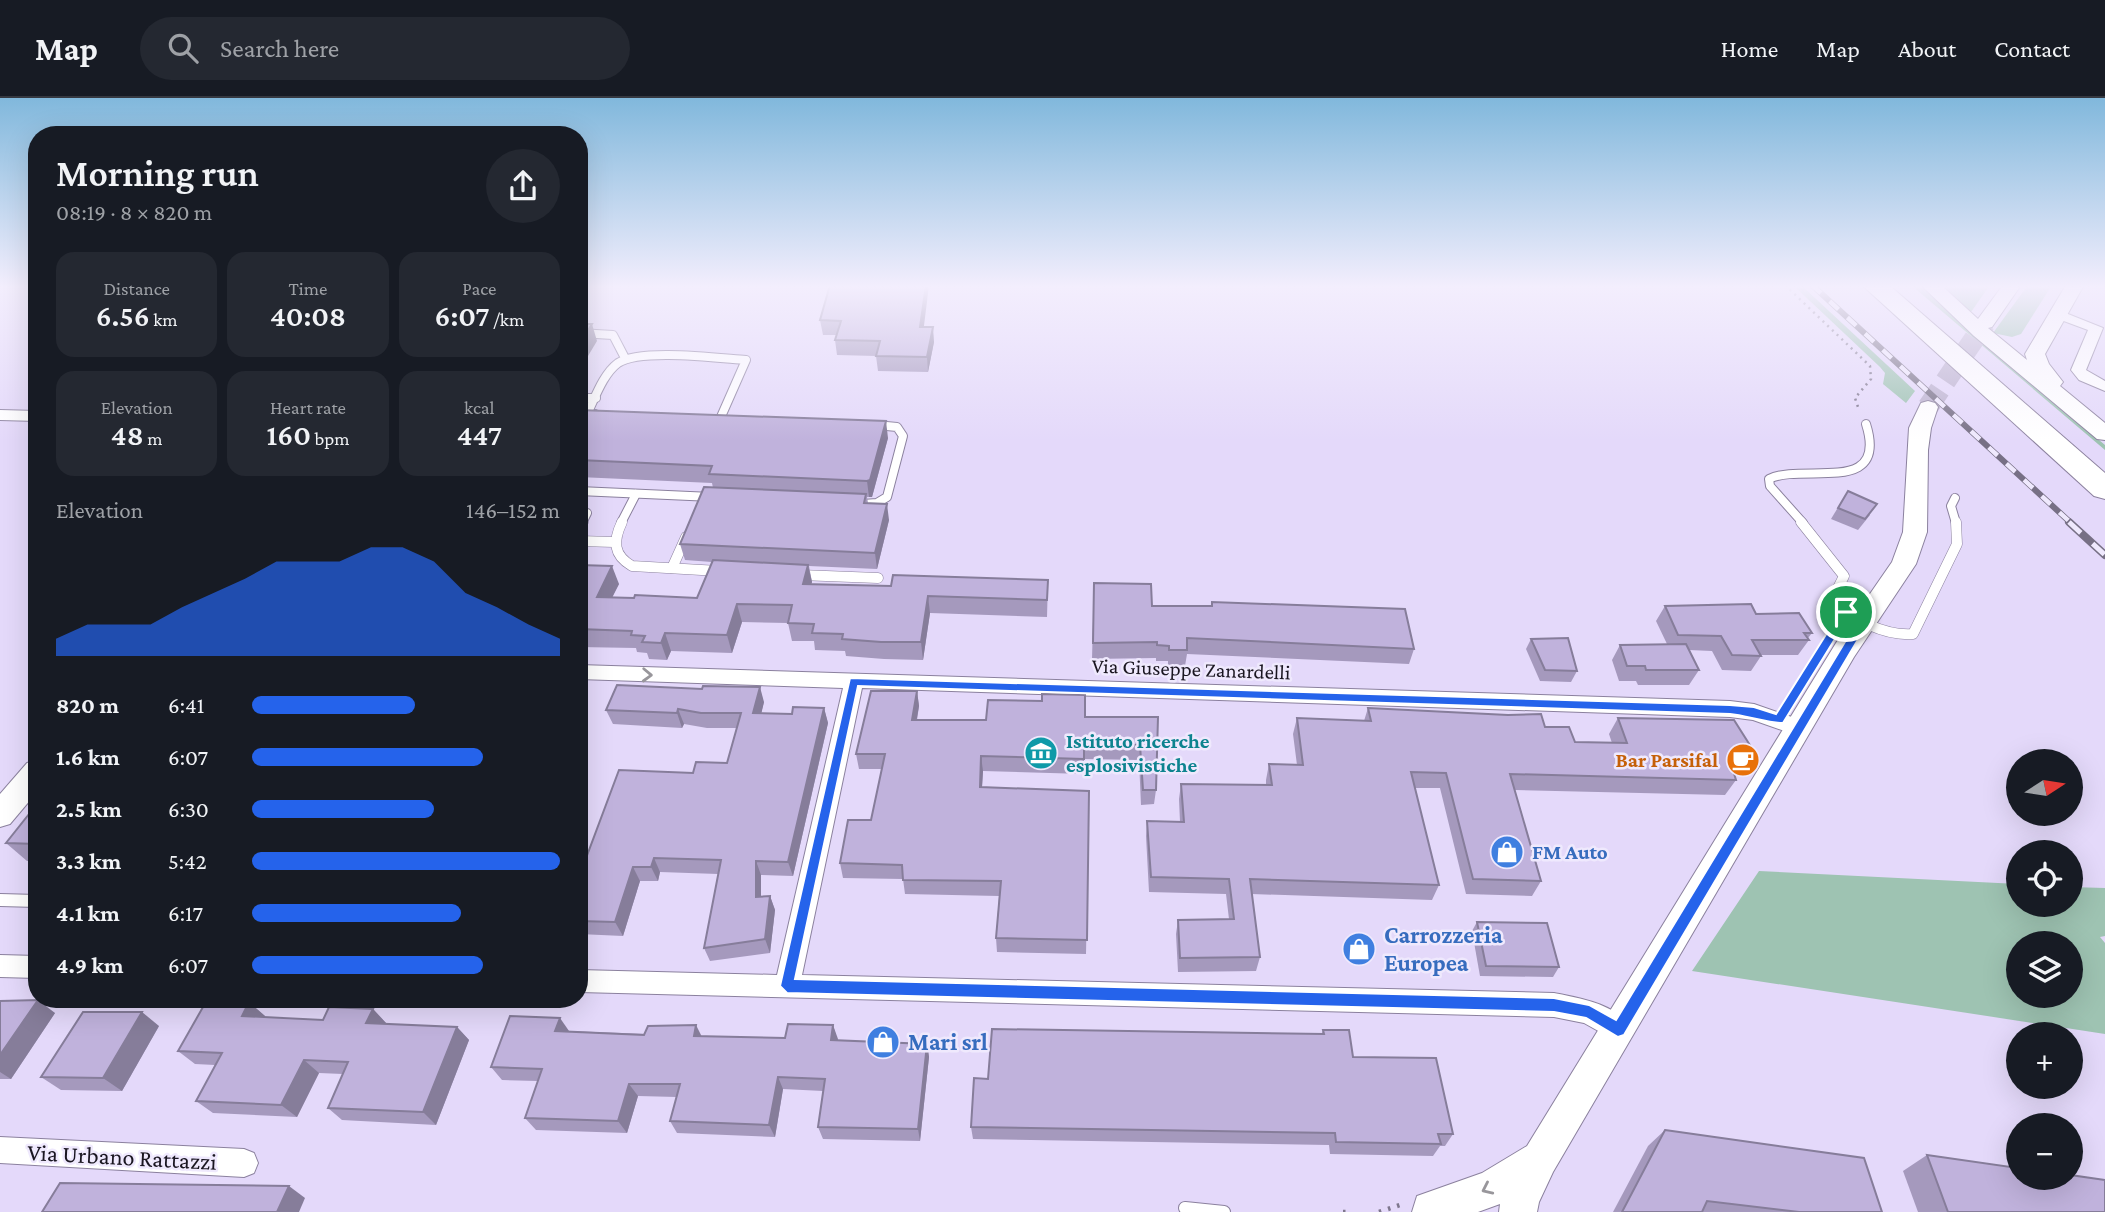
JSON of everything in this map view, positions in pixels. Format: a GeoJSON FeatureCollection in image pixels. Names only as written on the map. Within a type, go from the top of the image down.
{"type":"FeatureCollection","features":[{"type":"Feature","properties":{"kind":"highway"},"geometry":{"type":"LineString","coordinates":[[1933,337],[2105,489]]}},
{"type":"Feature","properties":{"kind":"highway"},"geometry":{"type":"LineString","coordinates":[[1956,337],[2105,465]]}},
{"type":"Feature","properties":{"kind":"main road"},"geometry":{"type":"LineString","coordinates":[[1994,337],[2105,434]]}},
{"type":"Feature","properties":{"kind":"main road"},"geometry":{"type":"LineString","coordinates":[[1998,337],[2003,340],[2030,337]]}},
{"type":"Feature","properties":{"kind":"main road"},"geometry":{"type":"LineString","coordinates":[[2044,337],[2036,350],[2036,361],[2053,382],[2105,425]]}},
{"type":"Feature","properties":{"kind":"main road"},"geometry":{"type":"LineString","coordinates":[[1518,1212],[1520,1199],[1540,1159],[1863,621],[1894,581],[1911,546],[1916,526],[1918,437],[1928,407]]}},
{"type":"Feature","properties":{"kind":"main road"},"geometry":{"type":"LineString","coordinates":[[0,815],[28,782]]}},
{"type":"Feature","properties":{"kind":"main road"},"geometry":{"type":"LineString","coordinates":[[1427,1209],[1491,1189],[1540,1159]]}},
{"type":"Feature","properties":{"kind":"street"},"geometry":{"type":"LineString","coordinates":[[2093,337],[2078,370],[2084,377],[2105,386]]}},
{"type":"Feature","properties":{"kind":"street"},"geometry":{"type":"LineString","coordinates":[[0,415],[28,416]]}},
{"type":"Feature","properties":{"kind":"street","name":"Via Giuseppe Zanardelli"},"geometry":{"type":"LineString","coordinates":[[588,672],[1730,709],[1754,712],[1799,728]]}},
{"type":"Feature","properties":{"kind":"street"},"geometry":{"type":"LineString","coordinates":[[787,986],[854,681]]}},
{"type":"Feature","properties":{"kind":"street"},"geometry":{"type":"LineString","coordinates":[[0,966],[28,967]]}},
{"type":"Feature","properties":{"kind":"street"},"geometry":{"type":"LineString","coordinates":[[588,981],[1554,1005],[1589,1012],[1618,1030]]}},
{"type":"Feature","properties":{"kind":"street","name":"Via Urbano Rattazzi"},"geometry":{"type":"LineString","coordinates":[[0,1150],[244,1163]]}},
{"type":"Feature","properties":{"kind":"lane"},"geometry":{"type":"LineString","coordinates":[[614,337],[625,358]]}},
{"type":"Feature","properties":{"kind":"lane"},"geometry":{"type":"LineString","coordinates":[[588,412],[615,365],[625,358],[644,355],[746,360],[720,419]]}},
{"type":"Feature","properties":{"kind":"lane"},"geometry":{"type":"LineString","coordinates":[[588,398],[596,398]]}},
{"type":"Feature","properties":{"kind":"lane"},"geometry":{"type":"LineString","coordinates":[[588,414],[601,414]]}},
{"type":"Feature","properties":{"kind":"lane"},"geometry":{"type":"LineString","coordinates":[[707,419],[733,420]]}},
{"type":"Feature","properties":{"kind":"lane"},"geometry":{"type":"LineString","coordinates":[[1866,424],[1871,436],[1871,451],[1861,466],[1835,474],[1777,475],[1769,482],[1822,545],[1844,576],[1835,593],[1835,602],[1863,621],[1899,634],[1913,634],[1957,544],[1958,530],[1951,506],[1955,498]]}},
{"type":"Feature","properties":{"kind":"lane"},"geometry":{"type":"LineString","coordinates":[[856,503],[877,503],[887,497],[903,436],[897,427],[864,425]]}},
{"type":"Feature","properties":{"kind":"lane"},"geometry":{"type":"LineString","coordinates":[[588,491],[717,497]]}},
{"type":"Feature","properties":{"kind":"lane"},"geometry":{"type":"LineString","coordinates":[[636,494],[614,542],[614,552],[620,561],[632,566],[727,571]]}},
{"type":"Feature","properties":{"kind":"lane"},"geometry":{"type":"LineString","coordinates":[[698,508],[703,496]]}},
{"type":"Feature","properties":{"kind":"lane"},"geometry":{"type":"LineString","coordinates":[[672,568],[687,532]]}},
{"type":"Feature","properties":{"kind":"lane"},"geometry":{"type":"LineString","coordinates":[[588,541],[614,542]]}},
{"type":"Feature","properties":{"kind":"lane"},"geometry":{"type":"LineString","coordinates":[[796,574],[878,578]]}},
{"type":"Feature","properties":{"kind":"lane"},"geometry":{"type":"LineString","coordinates":[[0,900],[28,901]]}},
{"type":"Feature","properties":{"kind":"lane"},"geometry":{"type":"LineString","coordinates":[[1185,1208],[1224,1212]]}},
{"type":"Feature","properties":{"kind":"path"},"geometry":{"type":"LineString","coordinates":[[1840,337],[1873,371],[1871,379],[1855,398],[1866,424]]}},
{"type":"Feature","properties":{"kind":"path"},"geometry":{"type":"LineString","coordinates":[[1379,1212],[1427,1209]]}},
{"type":"Feature","properties":{"kind":"path"},"geometry":{"type":"LineString","coordinates":[[1343,1212],[1350,1212]]}},
{"type":"Feature","properties":{"kind":"green space"},"geometry":{"type":"Polygon","coordinates":[[[1848,337],[1857,337],[1915,391],[1906,403],[1883,384],[1885,373],[1848,337]]]}},
{"type":"Feature","properties":{"kind":"green space"},"geometry":{"type":"Polygon","coordinates":[[[1972,337],[1978,337],[2105,445],[2105,450],[1972,337]]]}},
{"type":"Feature","properties":{"kind":"green space"},"geometry":{"type":"Polygon","coordinates":[[[1759,871],[2006,883],[2006,917],[2083,917],[2083,887],[2105,888],[2105,936],[2100,937],[2105,943],[2105,1034],[2083,1031],[2083,1022],[2026,1022],[1692,971],[1759,871]]]}},
{"type":"Feature","properties":{"kind":"building"},"geometry":{"type":"Polygon","coordinates":[[[836,337],[931,337],[927,357],[876,356],[880,341],[835,340],[836,337]]]}},
{"type":"Feature","properties":{"kind":"building"},"geometry":{"type":"Polygon","coordinates":[[[588,410],[886,421],[870,480],[867,481],[709,474],[712,466],[588,460],[588,410]]]}},
{"type":"Feature","properties":{"kind":"building"},"geometry":{"type":"Polygon","coordinates":[[[704,487],[866,494],[864,503],[887,504],[875,553],[680,544],[704,487]]]}},
{"type":"Feature","properties":{"kind":"building"},"geometry":{"type":"Polygon","coordinates":[[[1848,491],[1877,504],[1865,519],[1838,508],[1848,491]]]}},
{"type":"Feature","properties":{"kind":"building"},"geometry":{"type":"Polygon","coordinates":[[[713,560],[808,565],[803,584],[891,586],[893,575],[1048,580],[1047,600],[928,596],[921,642],[842,639],[843,634],[812,633],[814,624],[788,623],[792,605],[737,604],[727,635],[665,633],[661,643],[642,642],[645,636],[631,635],[632,631],[588,629],[588,565],[612,566],[597,597],[634,598],[635,595],[697,598],[713,560]]]}},
{"type":"Feature","properties":{"kind":"building"},"geometry":{"type":"Polygon","coordinates":[[[1094,583],[1151,584],[1152,606],[1212,606],[1212,602],[1405,609],[1414,649],[1187,638],[1187,650],[1169,650],[1169,646],[1157,645],[1157,642],[1093,643],[1094,583]]]}},
{"type":"Feature","properties":{"kind":"building"},"geometry":{"type":"Polygon","coordinates":[[[1751,604],[1756,614],[1799,613],[1812,633],[1804,633],[1809,640],[1752,640],[1761,656],[1732,655],[1721,636],[1678,635],[1665,606],[1751,604]]]}},
{"type":"Feature","properties":{"kind":"building"},"geometry":{"type":"Polygon","coordinates":[[[1568,638],[1577,671],[1545,670],[1531,639],[1568,638]]]}},
{"type":"Feature","properties":{"kind":"building"},"geometry":{"type":"Polygon","coordinates":[[[1686,644],[1699,670],[1646,670],[1645,666],[1627,666],[1620,645],[1686,644]]]}},
{"type":"Feature","properties":{"kind":"building"},"geometry":{"type":"Polygon","coordinates":[[[617,685],[702,689],[703,686],[760,687],[753,713],[792,714],[793,707],[824,708],[788,862],[756,861],[756,897],[770,896],[765,939],[704,948],[721,860],[654,858],[651,867],[633,867],[615,922],[588,921],[588,853],[619,770],[693,773],[696,762],[727,763],[741,713],[701,713],[678,709],[677,713],[606,710],[617,685]]]}},
{"type":"Feature","properties":{"kind":"building"},"geometry":{"type":"Polygon","coordinates":[[[871,691],[917,691],[912,720],[986,720],[988,700],[1042,701],[1042,694],[1085,695],[1085,717],[1158,717],[1156,790],[1143,790],[1140,745],[1084,744],[1084,759],[981,756],[980,787],[1089,791],[1087,940],[996,938],[1001,881],[903,880],[902,865],[840,863],[848,820],[871,820],[885,754],[856,754],[871,691]]]}},
{"type":"Feature","properties":{"kind":"building"},"geometry":{"type":"Polygon","coordinates":[[[1368,708],[1508,715],[1541,714],[1545,727],[1569,727],[1575,742],[1627,743],[1618,718],[1734,720],[1753,750],[1731,764],[1736,780],[1510,774],[1541,881],[1473,879],[1446,773],[1411,772],[1439,885],[1250,879],[1260,957],[1180,958],[1178,920],[1234,919],[1229,879],[1151,877],[1147,821],[1184,822],[1181,784],[1272,785],[1269,764],[1303,765],[1297,718],[1371,721],[1368,708]]]}},
{"type":"Feature","properties":{"kind":"building"},"geometry":{"type":"Polygon","coordinates":[[[28,815],[28,844],[6,843],[28,815]]]}},
{"type":"Feature","properties":{"kind":"building"},"geometry":{"type":"Polygon","coordinates":[[[1477,922],[1547,923],[1559,967],[1486,966],[1477,922]]]}},
{"type":"Feature","properties":{"kind":"building"},"geometry":{"type":"Polygon","coordinates":[[[28,1000],[28,1008],[32,1008],[0,1055],[0,1001],[28,1000]]]}},
{"type":"Feature","properties":{"kind":"building"},"geometry":{"type":"Polygon","coordinates":[[[202,1008],[246,1008],[242,1016],[323,1020],[329,1008],[373,1009],[366,1023],[457,1027],[423,1112],[328,1108],[348,1062],[304,1060],[281,1105],[196,1101],[222,1053],[178,1051],[202,1008]]]}},
{"type":"Feature","properties":{"kind":"building"},"geometry":{"type":"Polygon","coordinates":[[[83,1012],[142,1012],[103,1078],[41,1077],[83,1012]]]}},
{"type":"Feature","properties":{"kind":"building"},"geometry":{"type":"Polygon","coordinates":[[[510,1016],[560,1018],[555,1031],[644,1035],[648,1026],[696,1025],[694,1036],[785,1038],[788,1024],[833,1025],[831,1040],[927,1044],[918,1129],[818,1127],[825,1079],[778,1077],[769,1125],[670,1121],[680,1084],[629,1084],[618,1121],[525,1118],[542,1069],[491,1067],[510,1016]]]}},
{"type":"Feature","properties":{"kind":"building"},"geometry":{"type":"Polygon","coordinates":[[[992,1029],[1324,1034],[1323,1030],[1349,1030],[1353,1057],[1436,1058],[1453,1134],[1438,1134],[1441,1144],[1336,1142],[1335,1133],[971,1127],[974,1078],[988,1079],[992,1029]]]}},
{"type":"Feature","properties":{"kind":"building"},"geometry":{"type":"Polygon","coordinates":[[[1665,1130],[1864,1158],[1882,1212],[1799,1212],[1707,1201],[1702,1212],[1622,1212],[1665,1130]]]}},
{"type":"Feature","properties":{"kind":"building"},"geometry":{"type":"Polygon","coordinates":[[[1927,1155],[2006,1166],[2006,1190],[2083,1190],[2083,1177],[2105,1180],[2105,1212],[1948,1212],[1927,1155]]]}},
{"type":"Feature","properties":{"kind":"building"},"geometry":{"type":"Polygon","coordinates":[[[60,1183],[289,1186],[277,1212],[42,1212],[60,1183]]]}},
{"type":"Feature","properties":{"kind":"tunnel"},"geometry":{"type":"LineString","coordinates":[[1928,407],[1976,337]]}},
{"type":"Feature","properties":{"kind":"railway"},"geometry":{"type":"LineString","coordinates":[[1869,337],[2071,523]]}},
{"type":"Feature","properties":{"kind":"railway"},"geometry":{"type":"LineString","coordinates":[[2069,522],[2105,555]]}},
{"type":"Feature","properties":{"kind":"place","name":"Istituto ricerche esplosivistiche"},"geometry":{"type":"Point","coordinates":[1041,753]}},
{"type":"Feature","properties":{"kind":"place","name":"Bar Parsifal"},"geometry":{"type":"Point","coordinates":[1743,760]}},
{"type":"Feature","properties":{"kind":"place","name":"FM Auto"},"geometry":{"type":"Point","coordinates":[1507,852]}},
{"type":"Feature","properties":{"kind":"place","name":"Carrozzeria Europea"},"geometry":{"type":"Point","coordinates":[1359,949]}},
{"type":"Feature","properties":{"kind":"place","name":"Mari srl"},"geometry":{"type":"Point","coordinates":[883,1042]}},
{"type":"Feature","properties":{"kind":"route"},"geometry":{"type":"LineString","coordinates":[[1846,612],[1863,621],[1618,1030],[1589,1012],[1554,1005],[787,986],[854,681],[1730,709],[1779,719],[1846,612]]}}]}
